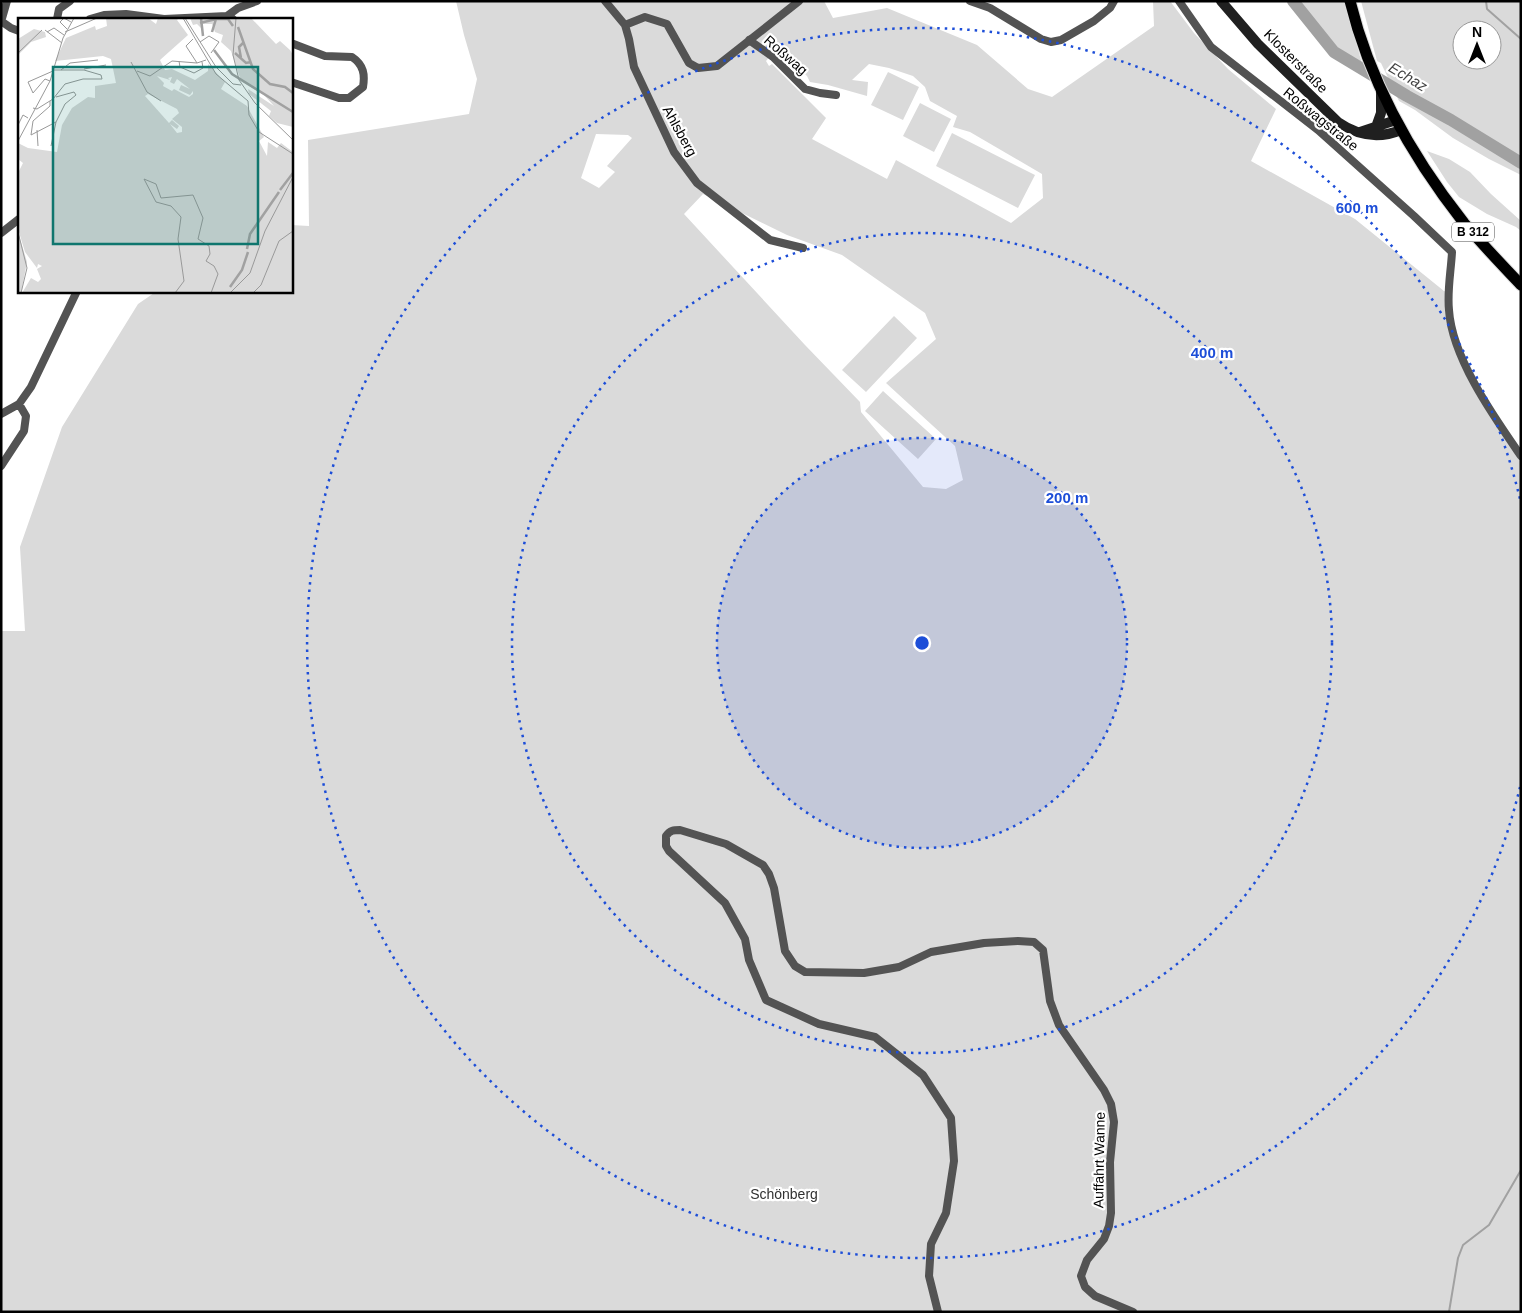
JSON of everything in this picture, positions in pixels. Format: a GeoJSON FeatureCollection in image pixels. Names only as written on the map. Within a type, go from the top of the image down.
{"type":"FeatureCollection","features":[{"type":"Feature","properties":{"kind":"main road","name":"Klosterstraße"},"geometry":{"type":"LineString","coordinates":[[1220,1],[1258,44],[1331,116],[1346,127],[1368,135],[1382,136],[1399,125]]}},
{"type":"Feature","properties":{"kind":"main road","name":"B 312"},"geometry":{"type":"LineString","coordinates":[[1350,1],[1360,36],[1380,88],[1425,170],[1465,224],[1521,285]]}},
{"type":"Feature","properties":{"kind":"main road"},"geometry":{"type":"LineString","coordinates":[[1376,127],[1381,113],[1380,88]]}},
{"type":"Feature","properties":{"kind":"main road"},"geometry":{"type":"LineString","coordinates":[[1359,132],[1376,127],[1399,125]]}},
{"type":"Feature","properties":{"kind":"street"},"geometry":{"type":"LineString","coordinates":[[7,1],[1,22],[18,31]]}},
{"type":"Feature","properties":{"kind":"street"},"geometry":{"type":"LineString","coordinates":[[57,18],[59,9],[70,1]]}},
{"type":"Feature","properties":{"kind":"street"},"geometry":{"type":"LineString","coordinates":[[94,18],[104,15],[126,14],[164,18],[230,18],[238,8],[257,1]]}},
{"type":"Feature","properties":{"kind":"street"},"geometry":{"type":"LineString","coordinates":[[606,1],[624,25],[645,18],[667,24],[689,63],[698,68],[718,66],[799,1]]}},
{"type":"Feature","properties":{"kind":"street"},"geometry":{"type":"LineString","coordinates":[[970,1],[990,8],[1041,39],[1052,42],[1061,40],[1094,21],[1110,8],[1114,1]]}},
{"type":"Feature","properties":{"kind":"street","name":"Roßwagstraße"},"geometry":{"type":"LineString","coordinates":[[1179,1],[1211,47],[1318,130],[1452,252],[1449,310],[1460,352],[1479,393],[1521,456]]}},
{"type":"Feature","properties":{"kind":"street","name":"Ahlsberg"},"geometry":{"type":"LineString","coordinates":[[624,25],[629,39],[634,67],[641,83],[674,152],[697,183],[770,240],[803,248]]}},
{"type":"Feature","properties":{"kind":"street","name":"Roßwag"},"geometry":{"type":"LineString","coordinates":[[749,40],[773,57],[805,89],[836,95]]}},
{"type":"Feature","properties":{"kind":"street"},"geometry":{"type":"LineString","coordinates":[[292,43],[325,56],[352,57],[363,69],[364,77],[363,87],[349,98],[339,98],[292,82]]}},
{"type":"Feature","properties":{"kind":"street"},"geometry":{"type":"LineString","coordinates":[[1318,130],[1331,116]]}},
{"type":"Feature","properties":{"kind":"street"},"geometry":{"type":"LineString","coordinates":[[1,232],[18,220]]}},
{"type":"Feature","properties":{"kind":"street"},"geometry":{"type":"LineString","coordinates":[[1,414],[19,404],[31,387],[77,292]]}},
{"type":"Feature","properties":{"kind":"street"},"geometry":{"type":"LineString","coordinates":[[1,466],[24,431],[26,416],[19,404]]}},
{"type":"Feature","properties":{"kind":"street","name":"Auffahrt Wanne"},"geometry":{"type":"LineString","coordinates":[[938,1312],[928,1276],[931,1244],[946,1213],[954,1161],[951,1118],[923,1075],[875,1037],[819,1024],[766,1000],[749,960],[745,939],[725,903],[669,851],[666,846],[666,836],[673,830],[680,830],[726,844],[763,865],[769,874],[774,888],[785,951],[795,966],[805,972],[864,974],[899,967],[931,952],[984,943],[1034,942],[1043,950],[1050,1001],[1059,1025],[1112,1104],[1114,1122],[1110,1162],[1111,1213],[1109,1226],[1104,1240],[1087,1260],[1081,1276],[1085,1287],[1095,1296],[1133,1312]]}},
{"type":"Feature","properties":{"kind":"green space","name":"Schönberg"},"geometry":{"type":"Polygon","coordinates":[[[456,1],[824,1],[833,18],[887,8],[977,45],[1028,89],[1052,97],[1154,26],[1153,1],[1170,1],[1194,33],[1228,69],[1276,109],[1251,161],[1355,219],[1444,291],[1449,292],[1449,310],[1460,352],[1521,456],[1521,1312],[1,1312],[1,631],[25,631],[20,547],[62,427],[138,304],[156,292],[292,292],[292,225],[309,226],[308,140],[469,114],[477,79],[456,1]],[[777,48],[766,61],[769,66],[772,64],[826,118],[812,139],[887,179],[896,160],[1011,223],[1043,198],[1042,174],[970,132],[953,127],[957,116],[930,101],[925,87],[913,76],[869,64],[852,80],[868,82],[867,96],[810,82],[807,76],[777,48]],[[596,134],[581,178],[599,188],[615,172],[607,166],[632,138],[628,135],[596,134]],[[703,194],[684,214],[860,402],[861,412],[923,487],[946,489],[963,480],[955,446],[886,383],[936,339],[925,313],[842,255],[787,235],[703,194]]]}},
{"type":"Feature","properties":{"kind":"green space"},"geometry":{"type":"Polygon","coordinates":[[[1299,1],[1345,1],[1362,64],[1344,55],[1299,1]]]}},
{"type":"Feature","properties":{"kind":"green space"},"geometry":{"type":"Polygon","coordinates":[[[1361,1],[1521,1],[1521,175],[1453,138],[1415,110],[1399,101],[1381,63],[1377,61],[1361,1]]]}},
{"type":"Feature","properties":{"kind":"green space"},"geometry":{"type":"Polygon","coordinates":[[[888,72],[919,87],[903,120],[871,105],[888,72]]]}},
{"type":"Feature","properties":{"kind":"green space"},"geometry":{"type":"Polygon","coordinates":[[[920,103],[951,119],[934,152],[903,136],[920,103]]]}},
{"type":"Feature","properties":{"kind":"green space"},"geometry":{"type":"Polygon","coordinates":[[[952,133],[1035,175],[1018,208],[936,166],[952,133]]]}},
{"type":"Feature","properties":{"kind":"green space"},"geometry":{"type":"Polygon","coordinates":[[[1427,151],[1449,159],[1470,172],[1521,221],[1521,231],[1459,197],[1427,151]]]}},
{"type":"Feature","properties":{"kind":"green space"},"geometry":{"type":"Polygon","coordinates":[[[894,316],[917,338],[866,392],[842,370],[894,316]]]}},
{"type":"Feature","properties":{"kind":"green space"},"geometry":{"type":"Polygon","coordinates":[[[883,391],[936,439],[918,459],[865,411],[883,391]]]}},
{"type":"Feature","properties":{"kind":"waterway","name":"Echaz"},"geometry":{"type":"LineString","coordinates":[[1293,1],[1334,52],[1521,163]]}},
{"type":"Feature","properties":{"kind":"waterway"},"geometry":{"type":"LineString","coordinates":[[1486,1],[1487,9],[1521,39]]}},
{"type":"Feature","properties":{"kind":"waterway"},"geometry":{"type":"LineString","coordinates":[[1449,1312],[1458,1258],[1463,1245],[1489,1225],[1521,1170]]}}]}
